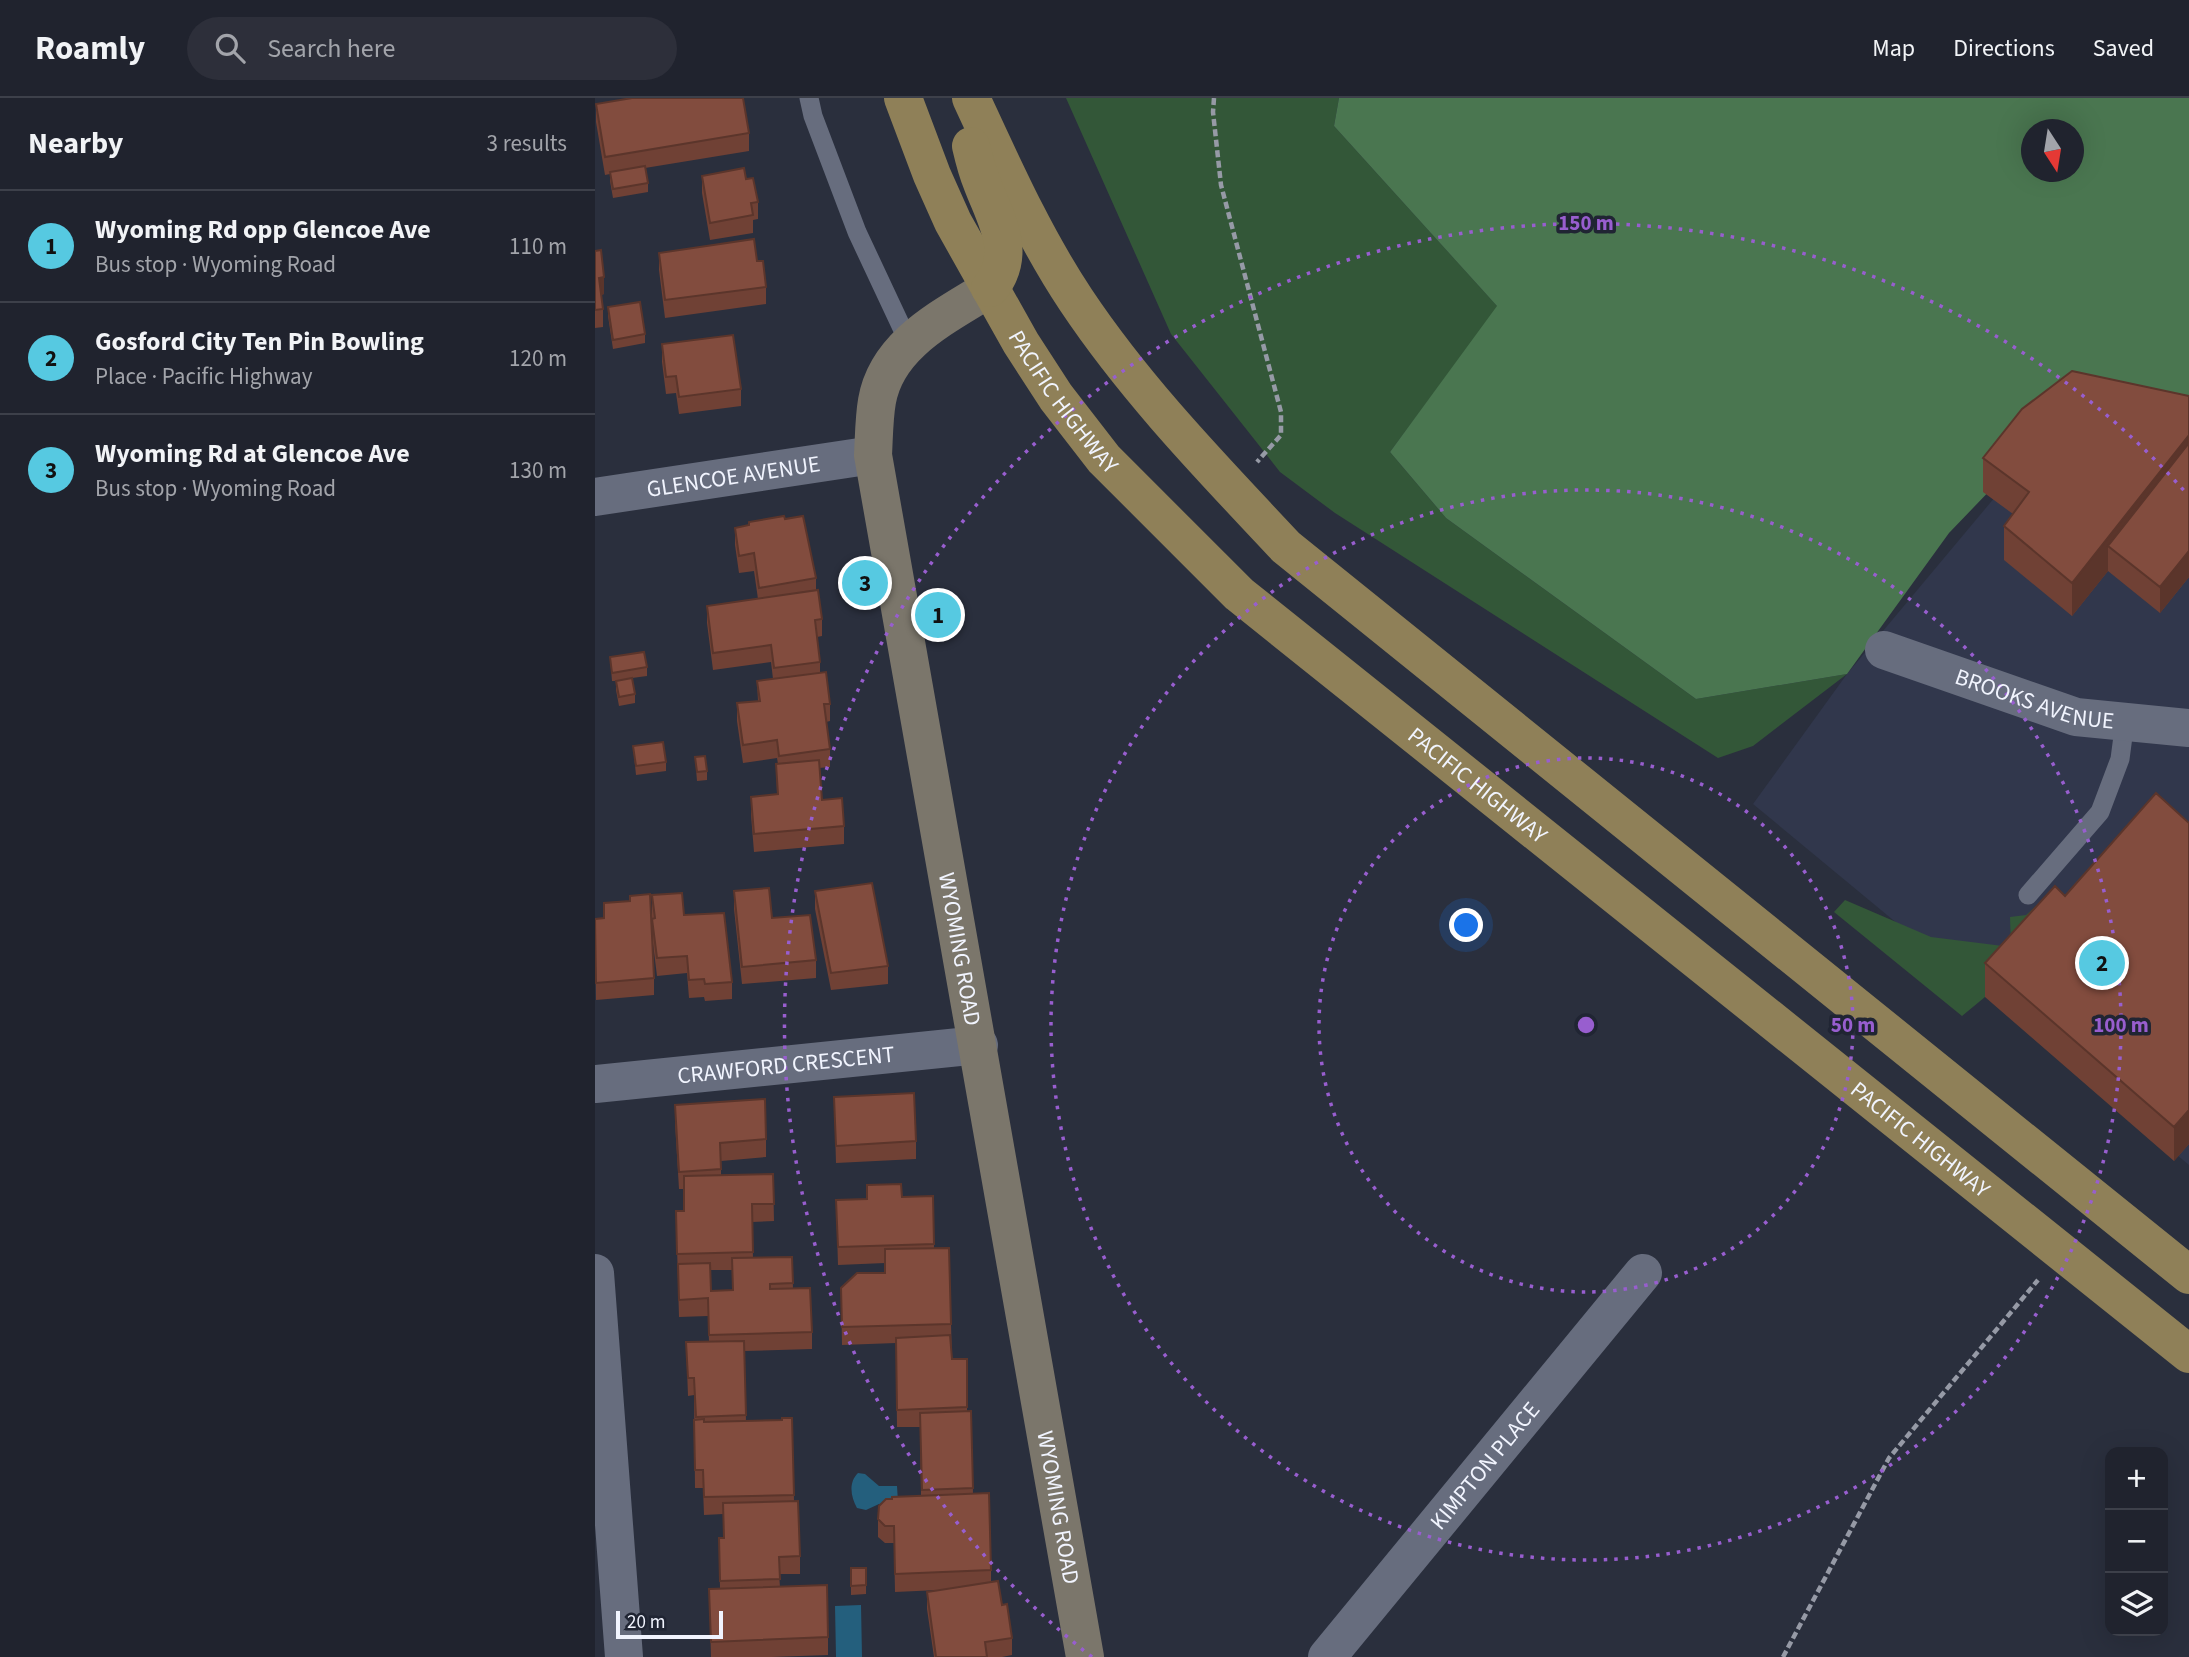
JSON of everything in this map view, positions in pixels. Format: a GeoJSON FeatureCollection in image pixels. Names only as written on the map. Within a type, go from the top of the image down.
{"type":"FeatureCollection","features":[{"type":"Feature","properties":{"kind":"main road","name":"PACIFIC HIGHWAY"},"geometry":{"type":"LineString","coordinates":[[902,98],[953,222],[1056,397],[1104,459],[1239,594],[2189,1354]]}},
{"type":"Feature","properties":{"kind":"main road"},"geometry":{"type":"LineString","coordinates":[[970,98],[970,145],[997,220],[1003,246],[1001,271],[990,288]]}},
{"type":"Feature","properties":{"kind":"main road"},"geometry":{"type":"LineString","coordinates":[[970,98],[1031,226],[1075,299],[1118,359],[1177,430],[1286,547],[2189,1275]]}},
{"type":"Feature","properties":{"kind":"street","name":"WYOMING ROAD"},"geometry":{"type":"LineString","coordinates":[[990,288],[930,326],[909,343],[891,366],[877,401],[873,455],[1085,1657]]}},
{"type":"Feature","properties":{"kind":"street","name":"GLENCOE AVENUE"},"geometry":{"type":"LineString","coordinates":[[595,497],[873,455]]}},
{"type":"Feature","properties":{"kind":"street","name":"BROOKS AVENUE"},"geometry":{"type":"LineString","coordinates":[[1884,650],[2076,717],[2189,728]]}},
{"type":"Feature","properties":{"kind":"street","name":"CRAWFORD CRESCENT"},"geometry":{"type":"LineString","coordinates":[[595,1084],[979,1045]]}},
{"type":"Feature","properties":{"kind":"street"},"geometry":{"type":"LineString","coordinates":[[595,1273],[624,1657]]}},
{"type":"Feature","properties":{"kind":"street","name":"KIMPTON PLACE"},"geometry":{"type":"LineString","coordinates":[[1327,1657],[1643,1273]]}},
{"type":"Feature","properties":{"kind":"lane"},"geometry":{"type":"LineString","coordinates":[[809,98],[813,116],[857,232],[909,343]]}},
{"type":"Feature","properties":{"kind":"lane"},"geometry":{"type":"LineString","coordinates":[[2028,895],[2100,811],[2120,759],[2125,721]]}},
{"type":"Feature","properties":{"kind":"path"},"geometry":{"type":"LineString","coordinates":[[1214,98],[1213,112],[1221,185],[1281,412],[1281,435],[1256,462]]}},
{"type":"Feature","properties":{"kind":"path"},"geometry":{"type":"LineString","coordinates":[[1783,1657],[1889,1458],[2061,1252]]}},
{"type":"Feature","properties":{"kind":"shaded area"},"geometry":{"type":"Polygon","coordinates":[[[2072,405],[2189,426],[2189,1165],[1753,804],[1847,674],[2072,405]]]}},
{"type":"Feature","properties":{"kind":"green space"},"geometry":{"type":"Polygon","coordinates":[[[1066,98],[1339,98],[1334,126],[1498,307],[1390,452],[1446,518],[1696,699],[1847,674],[1753,746],[1718,758],[1335,513],[1280,472],[1171,334],[1066,98]]]}},
{"type":"Feature","properties":{"kind":"green space"},"geometry":{"type":"Polygon","coordinates":[[[1339,98],[2189,98],[2189,426],[2072,405],[1949,533],[1847,674],[1696,699],[1446,518],[1390,452],[1497,306],[1334,126],[1339,98]]]}},
{"type":"Feature","properties":{"kind":"green space"},"geometry":{"type":"Polygon","coordinates":[[[1845,900],[1931,937],[2011,947],[2010,917],[2026,915],[2038,904],[2055,920],[1985,997],[1962,1016],[1834,912],[1845,900]]]}},
{"type":"Feature","properties":{"kind":"water"},"geometry":{"type":"Polygon","coordinates":[[[858,1473],[865,1474],[879,1486],[897,1486],[898,1502],[879,1504],[866,1510],[857,1508],[851,1490],[858,1473]]]}},
{"type":"Feature","properties":{"kind":"water"},"geometry":{"type":"Polygon","coordinates":[[[861,1605],[862,1657],[836,1657],[835,1606],[861,1605]]]}},
{"type":"Feature","properties":{"kind":"building"},"geometry":{"type":"Polygon","coordinates":[[[632,98],[743,98],[749,133],[605,157],[596,104],[632,98]]]}},
{"type":"Feature","properties":{"kind":"building"},"geometry":{"type":"Polygon","coordinates":[[[645,166],[648,183],[613,189],[610,172],[645,166]]]}},
{"type":"Feature","properties":{"kind":"building"},"geometry":{"type":"Polygon","coordinates":[[[744,168],[746,179],[753,178],[758,202],[751,203],[753,215],[710,223],[702,176],[744,168]]]}},
{"type":"Feature","properties":{"kind":"building"},"geometry":{"type":"Polygon","coordinates":[[[754,239],[757,261],[763,261],[766,287],[665,300],[659,253],[754,239]]]}},
{"type":"Feature","properties":{"kind":"building"},"geometry":{"type":"Polygon","coordinates":[[[601,250],[604,277],[599,278],[603,309],[595,310],[595,251],[601,250]]]}},
{"type":"Feature","properties":{"kind":"building"},"geometry":{"type":"Polygon","coordinates":[[[640,302],[645,334],[613,340],[608,307],[640,302]]]}},
{"type":"Feature","properties":{"kind":"building"},"geometry":{"type":"Polygon","coordinates":[[[733,335],[741,389],[679,397],[676,376],[666,377],[662,344],[733,335]]]}},
{"type":"Feature","properties":{"kind":"building"},"geometry":{"type":"Polygon","coordinates":[[[2072,371],[2189,396],[2189,435],[2072,583],[2004,526],[2029,492],[1983,458],[2022,409],[2072,371]]]}},
{"type":"Feature","properties":{"kind":"building"},"geometry":{"type":"Polygon","coordinates":[[[2189,443],[2189,551],[2160,587],[2108,546],[2189,443]]]}},
{"type":"Feature","properties":{"kind":"building"},"geometry":{"type":"Polygon","coordinates":[[[784,516],[785,519],[803,516],[816,578],[759,588],[754,553],[739,556],[735,528],[749,525],[749,522],[784,516]]]}},
{"type":"Feature","properties":{"kind":"building"},"geometry":{"type":"Polygon","coordinates":[[[818,590],[822,619],[815,620],[820,662],[774,668],[771,645],[713,653],[707,606],[818,590]]]}},
{"type":"Feature","properties":{"kind":"building"},"geometry":{"type":"Polygon","coordinates":[[[644,652],[647,667],[612,673],[610,657],[644,652]]]}},
{"type":"Feature","properties":{"kind":"building"},"geometry":{"type":"Polygon","coordinates":[[[826,672],[830,704],[824,704],[830,749],[779,756],[777,740],[743,745],[737,703],[760,701],[757,681],[826,672]]]}},
{"type":"Feature","properties":{"kind":"building"},"geometry":{"type":"Polygon","coordinates":[[[632,678],[635,694],[619,697],[616,681],[632,678]]]}},
{"type":"Feature","properties":{"kind":"building"},"geometry":{"type":"Polygon","coordinates":[[[663,742],[666,762],[636,766],[633,746],[663,742]]]}},
{"type":"Feature","properties":{"kind":"building"},"geometry":{"type":"Polygon","coordinates":[[[705,756],[707,771],[697,772],[695,757],[705,756]]]}},
{"type":"Feature","properties":{"kind":"building"},"geometry":{"type":"Polygon","coordinates":[[[819,760],[822,800],[842,798],[844,826],[754,834],[751,797],[778,794],[776,764],[819,760]]]}},
{"type":"Feature","properties":{"kind":"building"},"geometry":{"type":"Polygon","coordinates":[[[2156,793],[2189,823],[2189,1110],[2174,1127],[1985,963],[2055,886],[2065,896],[2156,793]]]}},
{"type":"Feature","properties":{"kind":"building"},"geometry":{"type":"Polygon","coordinates":[[[872,883],[888,966],[831,973],[815,891],[872,883]]]}},
{"type":"Feature","properties":{"kind":"building"},"geometry":{"type":"Polygon","coordinates":[[[769,888],[772,918],[810,915],[816,960],[742,967],[734,891],[769,888]]]}},
{"type":"Feature","properties":{"kind":"building"},"geometry":{"type":"Polygon","coordinates":[[[682,893],[684,915],[724,913],[732,982],[705,984],[704,979],[689,980],[687,956],[657,958],[652,895],[682,893]]]}},
{"type":"Feature","properties":{"kind":"building"},"geometry":{"type":"Polygon","coordinates":[[[650,894],[654,978],[596,983],[595,919],[604,918],[604,903],[630,901],[630,896],[650,894]]]}},
{"type":"Feature","properties":{"kind":"building"},"geometry":{"type":"Polygon","coordinates":[[[914,1093],[916,1141],[836,1146],[834,1097],[914,1093]]]}},
{"type":"Feature","properties":{"kind":"building"},"geometry":{"type":"Polygon","coordinates":[[[765,1099],[766,1139],[720,1143],[721,1169],[679,1172],[675,1105],[765,1099]]]}},
{"type":"Feature","properties":{"kind":"building"},"geometry":{"type":"Polygon","coordinates":[[[773,1174],[774,1204],[752,1204],[753,1252],[677,1254],[676,1211],[684,1211],[684,1176],[773,1174]]]}},
{"type":"Feature","properties":{"kind":"building"},"geometry":{"type":"Polygon","coordinates":[[[901,1184],[902,1197],[933,1196],[934,1244],[838,1247],[836,1200],[867,1199],[867,1185],[901,1184]]]}},
{"type":"Feature","properties":{"kind":"building"},"geometry":{"type":"Polygon","coordinates":[[[949,1248],[951,1324],[842,1327],[841,1288],[857,1273],[885,1273],[885,1249],[949,1248]]]}},
{"type":"Feature","properties":{"kind":"building"},"geometry":{"type":"Polygon","coordinates":[[[792,1257],[793,1283],[770,1284],[770,1289],[810,1288],[812,1332],[709,1335],[708,1298],[679,1300],[678,1264],[710,1263],[711,1291],[733,1290],[732,1258],[792,1257]]]}},
{"type":"Feature","properties":{"kind":"building"},"geometry":{"type":"Polygon","coordinates":[[[950,1335],[952,1359],[967,1359],[967,1407],[897,1410],[896,1338],[950,1335]]]}},
{"type":"Feature","properties":{"kind":"building"},"geometry":{"type":"Polygon","coordinates":[[[744,1341],[746,1415],[696,1417],[694,1378],[688,1378],[686,1342],[744,1341]]]}},
{"type":"Feature","properties":{"kind":"building"},"geometry":{"type":"Polygon","coordinates":[[[971,1411],[973,1488],[922,1490],[920,1413],[971,1411]]]}},
{"type":"Feature","properties":{"kind":"building"},"geometry":{"type":"Polygon","coordinates":[[[792,1418],[794,1495],[704,1497],[703,1470],[695,1470],[694,1420],[704,1419],[704,1422],[792,1418]]]}},
{"type":"Feature","properties":{"kind":"building"},"geometry":{"type":"Polygon","coordinates":[[[989,1493],[991,1570],[895,1574],[894,1526],[885,1526],[878,1519],[879,1506],[886,1499],[989,1493]]]}},
{"type":"Feature","properties":{"kind":"building"},"geometry":{"type":"Polygon","coordinates":[[[798,1501],[800,1556],[779,1557],[780,1579],[720,1581],[719,1538],[724,1538],[723,1503],[798,1501]]]}},
{"type":"Feature","properties":{"kind":"building"},"geometry":{"type":"Polygon","coordinates":[[[851,1568],[866,1568],[866,1585],[851,1586],[851,1568]]]}},
{"type":"Feature","properties":{"kind":"building"},"geometry":{"type":"Polygon","coordinates":[[[998,1581],[1002,1605],[1007,1604],[1012,1638],[985,1642],[987,1657],[936,1657],[927,1592],[998,1581]]]}},
{"type":"Feature","properties":{"kind":"building"},"geometry":{"type":"Polygon","coordinates":[[[827,1585],[828,1637],[711,1642],[709,1589],[827,1585]]]}},
{"type":"Feature","properties":{"kind":"place","name":"Wyoming Rd at Glencoe Ave"},"geometry":{"type":"Point","coordinates":[865,583]}},
{"type":"Feature","properties":{"kind":"place","name":"Wyoming Rd opp Glencoe Ave"},"geometry":{"type":"Point","coordinates":[938,615]}},
{"type":"Feature","properties":{"kind":"place","name":"Gosford City Ten Pin Bowling"},"geometry":{"type":"Point","coordinates":[2102,963]}}]}
